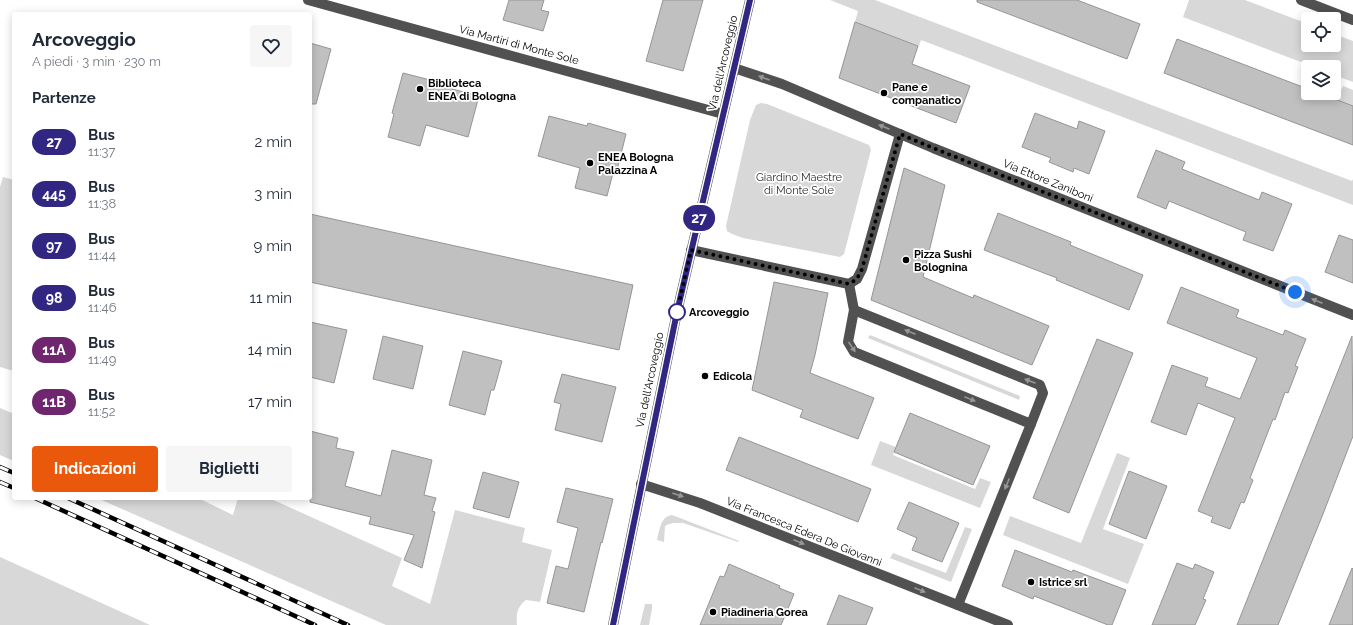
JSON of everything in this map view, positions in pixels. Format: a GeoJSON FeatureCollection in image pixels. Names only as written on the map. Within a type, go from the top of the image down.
{"type":"FeatureCollection","features":[{"type":"Feature","properties":{"kind":"street","name":"Via Martiri di Monte Sole"},"geometry":{"type":"LineString","coordinates":[[308,0],[723,114]]}},
{"type":"Feature","properties":{"kind":"street","name":"Via dell'Arcoveggio"},"geometry":{"type":"LineString","coordinates":[[612,625],[675,320],[750,0]]}},
{"type":"Feature","properties":{"kind":"street"},"geometry":{"type":"LineString","coordinates":[[1302,0],[1353,20]]}},
{"type":"Feature","properties":{"kind":"street","name":"Via Ettore Zaniboni"},"geometry":{"type":"LineString","coordinates":[[734,68],[782,84],[933,148],[1353,316]]}},
{"type":"Feature","properties":{"kind":"street"},"geometry":{"type":"LineString","coordinates":[[691,250],[849,284],[857,279],[862,269],[900,134]]}},
{"type":"Feature","properties":{"kind":"street"},"geometry":{"type":"LineString","coordinates":[[849,284],[854,310],[848,342],[854,352],[1030,424]]}},
{"type":"Feature","properties":{"kind":"street"},"geometry":{"type":"LineString","coordinates":[[854,310],[1040,385],[1043,393],[958,605]]}},
{"type":"Feature","properties":{"kind":"street","name":"Via Francesca Edera De Giovanni"},"geometry":{"type":"LineString","coordinates":[[640,484],[700,503],[1008,625]]}},
{"type":"Feature","properties":{"kind":"green space"},"geometry":{"type":"Polygon","coordinates":[[[830,0],[875,0],[1352,181],[1353,179],[1353,205],[921,40],[919,46],[855,22],[858,11],[830,0]]]}},
{"type":"Feature","properties":{"kind":"green space"},"geometry":{"type":"Polygon","coordinates":[[[1189,0],[1245,0],[1301,21],[1301,52],[1341,52],[1341,37],[1353,41],[1353,82],[1341,78],[1341,60],[1301,60],[1301,62],[1183,17],[1189,0]]]}},
{"type":"Feature","properties":{"kind":"green space"},"geometry":{"type":"Polygon","coordinates":[[[1343,86],[1353,90],[1353,106],[1337,100],[1341,100],[1341,91],[1343,86]]]}},
{"type":"Feature","properties":{"kind":"green space","name":"Giardino Maestre di Monte Sole"},"geometry":{"type":"Polygon","coordinates":[[[761,103],[767,104],[869,145],[871,150],[844,254],[840,257],[743,238],[727,231],[726,226],[750,120],[756,105],[761,103]]]}},
{"type":"Feature","properties":{"kind":"green space"},"geometry":{"type":"Polygon","coordinates":[[[3,177],[12,179],[12,370],[0,367],[0,187],[3,177]]]}},
{"type":"Feature","properties":{"kind":"green space"},"geometry":{"type":"Polygon","coordinates":[[[870,335],[1020,396],[1019,400],[868,338],[870,335]]]}},
{"type":"Feature","properties":{"kind":"green space"},"geometry":{"type":"Polygon","coordinates":[[[0,408],[12,413],[12,460],[0,455],[0,408]]]}},
{"type":"Feature","properties":{"kind":"green space"},"geometry":{"type":"Polygon","coordinates":[[[880,441],[896,447],[893,455],[975,489],[980,478],[991,482],[980,508],[871,465],[880,441]]]}},
{"type":"Feature","properties":{"kind":"green space"},"geometry":{"type":"Polygon","coordinates":[[[1117,453],[1130,458],[1103,529],[1144,544],[1128,584],[1003,535],[1010,516],[1081,543],[1117,453]]]}},
{"type":"Feature","properties":{"kind":"green space"},"geometry":{"type":"Polygon","coordinates":[[[102,500],[202,500],[233,515],[237,500],[273,500],[402,558],[392,586],[430,604],[455,510],[525,528],[522,542],[552,550],[540,602],[526,600],[521,605],[518,611],[517,625],[386,625],[102,500]]]}},
{"type":"Feature","properties":{"kind":"green space"},"geometry":{"type":"Polygon","coordinates":[[[672,515],[739,541],[738,542],[683,523],[671,523],[665,526],[664,542],[657,540],[663,521],[668,516],[672,515]]]}},
{"type":"Feature","properties":{"kind":"green space"},"geometry":{"type":"Polygon","coordinates":[[[965,527],[972,529],[951,582],[890,558],[893,553],[946,573],[965,527]]]}},
{"type":"Feature","properties":{"kind":"green space"},"geometry":{"type":"Polygon","coordinates":[[[0,557],[150,625],[0,625],[0,557]]]}},
{"type":"Feature","properties":{"kind":"green space"},"geometry":{"type":"Polygon","coordinates":[[[645,604],[652,604],[649,625],[640,625],[645,604]]]}},
{"type":"Feature","properties":{"kind":"building"},"geometry":{"type":"Polygon","coordinates":[[[509,0],[544,0],[541,10],[549,12],[543,31],[503,20],[509,0]]]}},
{"type":"Feature","properties":{"kind":"building"},"geometry":{"type":"Polygon","coordinates":[[[663,0],[703,0],[683,71],[646,61],[663,0]]]}},
{"type":"Feature","properties":{"kind":"building"},"geometry":{"type":"Polygon","coordinates":[[[977,0],[1077,0],[1140,24],[1127,59],[977,2],[977,0]]]}},
{"type":"Feature","properties":{"kind":"building"},"geometry":{"type":"Polygon","coordinates":[[[855,22],[918,46],[912,64],[970,86],[956,123],[839,78],[855,22]]]}},
{"type":"Feature","properties":{"kind":"building"},"geometry":{"type":"Polygon","coordinates":[[[1177,39],[1301,86],[1301,100],[1337,100],[1353,106],[1353,145],[1164,73],[1177,39]]]}},
{"type":"Feature","properties":{"kind":"building"},"geometry":{"type":"Polygon","coordinates":[[[312,44],[331,49],[316,104],[312,104],[312,44]]]}},
{"type":"Feature","properties":{"kind":"building"},"geometry":{"type":"Polygon","coordinates":[[[403,73],[442,83],[441,86],[479,96],[468,137],[426,125],[420,146],[388,137],[394,114],[392,113],[403,73]]]}},
{"type":"Feature","properties":{"kind":"building"},"geometry":{"type":"Polygon","coordinates":[[[1035,113],[1077,129],[1079,121],[1105,131],[1089,174],[1074,168],[1073,172],[1049,162],[1051,158],[1022,147],[1035,113]]]}},
{"type":"Feature","properties":{"kind":"building","name":"ENEA Bologna Palazzina A"},"geometry":{"type":"Polygon","coordinates":[[[549,116],[587,126],[588,123],[626,134],[616,174],[613,173],[607,196],[575,188],[580,168],[538,156],[549,116]]]}},
{"type":"Feature","properties":{"kind":"building"},"geometry":{"type":"Polygon","coordinates":[[[1156,150],[1185,162],[1182,169],[1259,200],[1262,192],[1292,204],[1273,251],[1243,240],[1246,232],[1169,201],[1166,209],[1137,197],[1156,150]]]}},
{"type":"Feature","properties":{"kind":"building"},"geometry":{"type":"Polygon","coordinates":[[[904,168],[945,185],[923,277],[973,298],[974,295],[1049,326],[1032,365],[871,300],[904,168]]]}},
{"type":"Feature","properties":{"kind":"building"},"geometry":{"type":"Polygon","coordinates":[[[998,213],[1071,242],[1070,245],[1143,275],[1129,310],[1056,280],[1057,278],[984,250],[998,213]]]}},
{"type":"Feature","properties":{"kind":"building"},"geometry":{"type":"Polygon","coordinates":[[[312,214],[633,285],[619,350],[312,282],[312,214]]]}},
{"type":"Feature","properties":{"kind":"building"},"geometry":{"type":"Polygon","coordinates":[[[1339,235],[1353,240],[1353,283],[1325,272],[1339,235]]]}},
{"type":"Feature","properties":{"kind":"building"},"geometry":{"type":"Polygon","coordinates":[[[774,282],[828,293],[810,373],[874,398],[858,439],[800,417],[803,410],[752,390],[774,282]]]}},
{"type":"Feature","properties":{"kind":"building"},"geometry":{"type":"Polygon","coordinates":[[[1181,287],[1239,310],[1236,317],[1283,335],[1285,330],[1306,339],[1295,366],[1298,367],[1288,393],[1285,392],[1275,420],[1273,419],[1250,478],[1253,480],[1244,503],[1241,502],[1230,529],[1211,522],[1213,517],[1198,511],[1235,418],[1198,403],[1186,435],[1151,422],[1172,365],[1208,378],[1205,386],[1240,399],[1257,358],[1167,323],[1181,287]]]}},
{"type":"Feature","properties":{"kind":"building"},"geometry":{"type":"Polygon","coordinates":[[[312,322],[347,330],[334,383],[312,378],[312,322]]]}},
{"type":"Feature","properties":{"kind":"building"},"geometry":{"type":"Polygon","coordinates":[[[383,336],[423,346],[413,389],[373,379],[383,336]]]}},
{"type":"Feature","properties":{"kind":"building"},"geometry":{"type":"Polygon","coordinates":[[[1352,336],[1353,436],[1323,514],[1278,625],[1237,625],[1352,336]]]}},
{"type":"Feature","properties":{"kind":"building"},"geometry":{"type":"Polygon","coordinates":[[[1097,339],[1133,353],[1069,513],[1033,498],[1097,339]]]}},
{"type":"Feature","properties":{"kind":"building"},"geometry":{"type":"Polygon","coordinates":[[[463,351],[502,361],[494,390],[491,390],[485,415],[449,405],[463,351]]]}},
{"type":"Feature","properties":{"kind":"building"},"geometry":{"type":"Polygon","coordinates":[[[562,374],[616,387],[602,442],[555,430],[561,404],[554,402],[562,374]]]}},
{"type":"Feature","properties":{"kind":"building"},"geometry":{"type":"Polygon","coordinates":[[[910,413],[990,446],[973,485],[894,452],[910,413]]]}},
{"type":"Feature","properties":{"kind":"building"},"geometry":{"type":"Polygon","coordinates":[[[312,432],[338,438],[336,448],[354,452],[345,486],[381,496],[392,450],[432,460],[424,495],[436,498],[432,511],[435,512],[422,568],[404,560],[414,535],[369,524],[371,517],[310,502],[310,500],[312,500],[312,432]]]}},
{"type":"Feature","properties":{"kind":"building"},"geometry":{"type":"Polygon","coordinates":[[[739,437],[871,489],[858,522],[726,470],[739,437]]]}},
{"type":"Feature","properties":{"kind":"building"},"geometry":{"type":"Polygon","coordinates":[[[1129,471],[1167,486],[1146,539],[1109,524],[1129,471]]]}},
{"type":"Feature","properties":{"kind":"building"},"geometry":{"type":"Polygon","coordinates":[[[483,472],[519,482],[509,518],[473,508],[483,472]]]}},
{"type":"Feature","properties":{"kind":"building"},"geometry":{"type":"Polygon","coordinates":[[[566,488],[613,499],[584,612],[547,603],[556,566],[568,569],[578,528],[557,522],[566,488]]]}},
{"type":"Feature","properties":{"kind":"building"},"geometry":{"type":"Polygon","coordinates":[[[909,502],[959,523],[942,562],[912,550],[917,538],[897,529],[909,502]]]}},
{"type":"Feature","properties":{"kind":"building"},"geometry":{"type":"Polygon","coordinates":[[[1015,550],[1072,572],[1073,570],[1126,590],[1112,625],[1108,625],[1034,596],[1033,599],[1002,586],[1015,550]]]}},
{"type":"Feature","properties":{"kind":"building"},"geometry":{"type":"Polygon","coordinates":[[[1177,563],[1193,569],[1195,564],[1214,572],[1203,599],[1206,600],[1195,625],[1152,625],[1177,563]]]}},
{"type":"Feature","properties":{"kind":"building"},"geometry":{"type":"Polygon","coordinates":[[[729,564],[780,586],[779,588],[794,594],[781,625],[700,625],[720,576],[724,577],[729,564]]]}},
{"type":"Feature","properties":{"kind":"building"},"geometry":{"type":"Polygon","coordinates":[[[1352,568],[1353,625],[1329,625],[1352,568]]]}},
{"type":"Feature","properties":{"kind":"building"},"geometry":{"type":"Polygon","coordinates":[[[839,595],[873,608],[866,625],[827,625],[839,595]]]}},
{"type":"Feature","properties":{"kind":"railway"},"geometry":{"type":"LineString","coordinates":[[0,467],[12,472]]}},
{"type":"Feature","properties":{"kind":"railway"},"geometry":{"type":"LineString","coordinates":[[0,482],[12,487]]}},
{"type":"Feature","properties":{"kind":"railway"},"geometry":{"type":"LineString","coordinates":[[39,500],[315,625]]}},
{"type":"Feature","properties":{"kind":"railway"},"geometry":{"type":"LineString","coordinates":[[72,500],[348,625]]}},
{"type":"Feature","properties":{"kind":"bus line","name":"27"},"geometry":{"type":"LineString","coordinates":[[613,625],[640,484],[677,312],[750,0]]}},
{"type":"Feature","properties":{"kind":"place","name":"Biblioteca ENEA di Bologna"},"geometry":{"type":"Point","coordinates":[420,89]}},
{"type":"Feature","properties":{"kind":"place","name":"Pane e companatico"},"geometry":{"type":"Point","coordinates":[884,93]}},
{"type":"Feature","properties":{"kind":"place","name":"ENEA Bologna Palazzina A"},"geometry":{"type":"Point","coordinates":[590,163]}},
{"type":"Feature","properties":{"kind":"place","name":"Pizza Sushi Bolognina"},"geometry":{"type":"Point","coordinates":[906,260]}},
{"type":"Feature","properties":{"kind":"place","name":"Arcoveggio"},"geometry":{"type":"Point","coordinates":[677,312]}},
{"type":"Feature","properties":{"kind":"place","name":"Edicola"},"geometry":{"type":"Point","coordinates":[705,376]}},
{"type":"Feature","properties":{"kind":"place","name":"Istrice srl"},"geometry":{"type":"Point","coordinates":[1031,582]}},
{"type":"Feature","properties":{"kind":"place","name":"Piadineria Gorea"},"geometry":{"type":"Point","coordinates":[713,612]}},
{"type":"Feature","properties":{"kind":"route"},"geometry":{"type":"LineString","coordinates":[[677,312],[691,250],[849,284],[857,279],[862,269],[900,134],[1295,292]]}}]}
